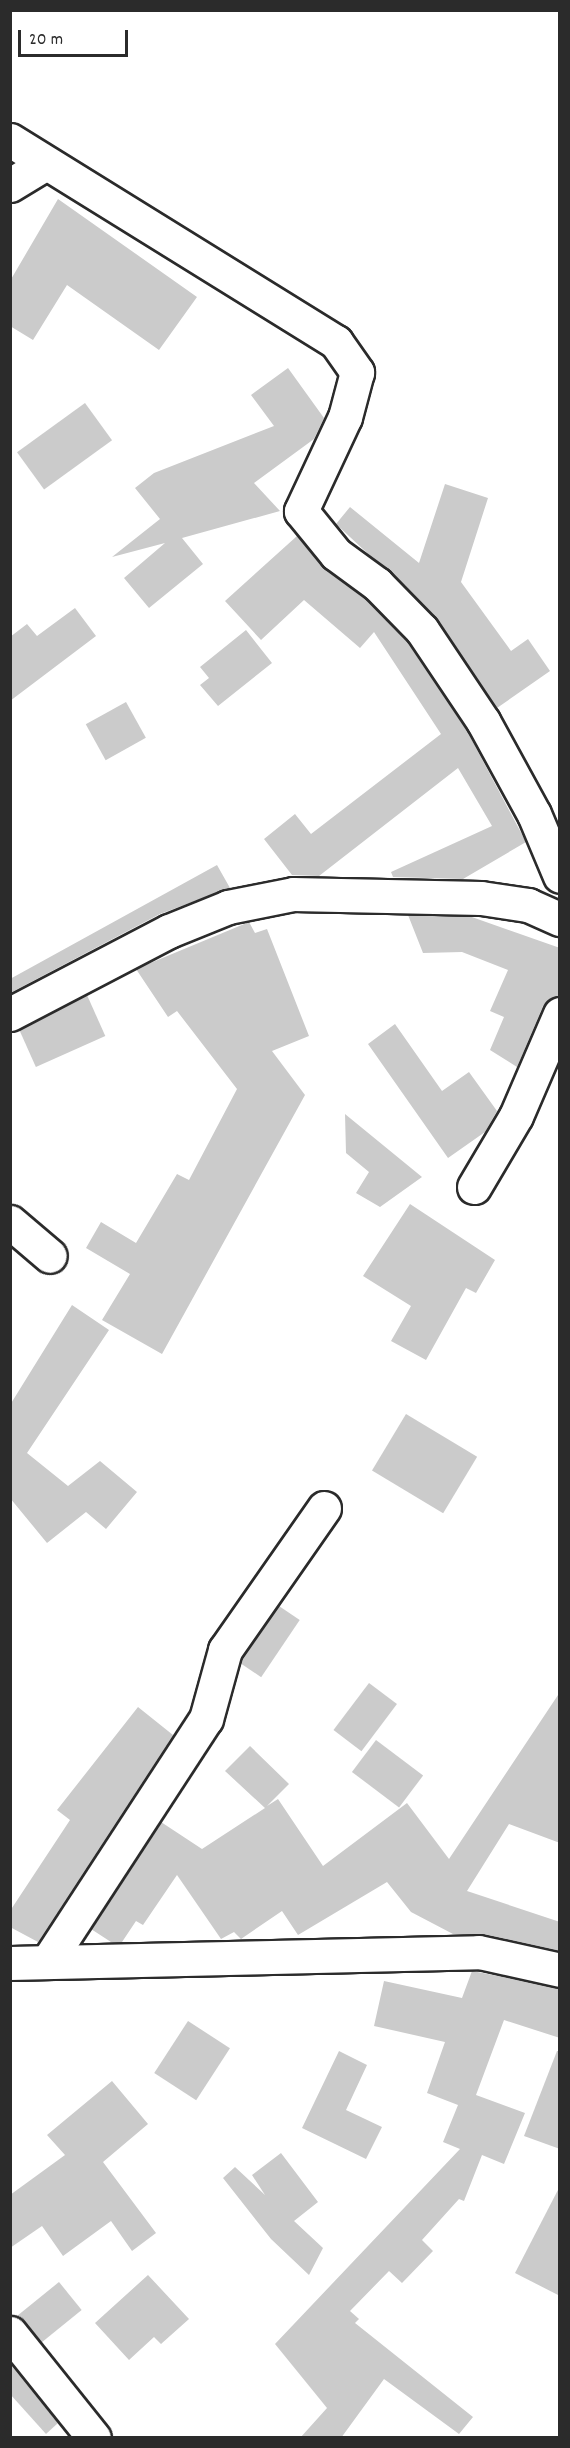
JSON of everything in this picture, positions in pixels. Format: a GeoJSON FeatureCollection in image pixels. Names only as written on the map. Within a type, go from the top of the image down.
{"type":"FeatureCollection","features":[{"type":"Feature","properties":{"kind":"street"},"geometry":{"type":"LineString","coordinates":[[10,140],[336,342],[357,372],[345,417],[301,511],[336,554],[377,584],[422,630],[483,722],[534,814],[560,876]]}},
{"type":"Feature","properties":{"kind":"street"},"geometry":{"type":"LineString","coordinates":[[10,185],[46,163]]}},
{"type":"Feature","properties":{"kind":"street"},"geometry":{"type":"LineString","coordinates":[[10,1014],[169,931],[228,907],[293,894],[481,898],[528,905],[560,919]]}},
{"type":"Feature","properties":{"kind":"street"},"geometry":{"type":"LineString","coordinates":[[474,1187],[516,1116],[560,1014]]}},
{"type":"Feature","properties":{"kind":"street"},"geometry":{"type":"LineString","coordinates":[[10,1222],[50,1256]]}},
{"type":"Feature","properties":{"kind":"street"},"geometry":{"type":"LineString","coordinates":[[48,1961],[206,1719],[225,1650],[324,1508]]}},
{"type":"Feature","properties":{"kind":"street"},"geometry":{"type":"LineString","coordinates":[[10,1963],[479,1952],[560,1970]]}},
{"type":"Feature","properties":{"kind":"street"},"geometry":{"type":"LineString","coordinates":[[10,2333],[94,2438]]}},
{"type":"Feature","properties":{"kind":"building"},"geometry":{"type":"Polygon","coordinates":[[[58,199],[197,297],[159,350],[67,285],[33,340],[10,326],[10,281],[58,199]]]}},
{"type":"Feature","properties":{"kind":"building"},"geometry":{"type":"Polygon","coordinates":[[[288,368],[324,418],[314,439],[254,483],[280,511],[182,538],[203,564],[149,608],[124,578],[165,543],[112,557],[160,519],[135,488],[154,473],[274,426],[251,395],[288,368]]]}},
{"type":"Feature","properties":{"kind":"building"},"geometry":{"type":"Polygon","coordinates":[[[85,403],[112,440],[44,490],[17,452],[85,403]]]}},
{"type":"Feature","properties":{"kind":"building"},"geometry":{"type":"Polygon","coordinates":[[[445,484],[488,498],[461,582],[511,651],[528,639],[550,671],[497,708],[436,617],[336,524],[350,507],[419,563],[445,484]]]}},
{"type":"Feature","properties":{"kind":"building"},"geometry":{"type":"Polygon","coordinates":[[[297,536],[322,566],[365,598],[407,642],[467,731],[526,842],[463,879],[393,877],[391,872],[492,826],[458,768],[319,876],[292,875],[264,839],[295,814],[311,834],[441,734],[374,632],[360,648],[304,600],[261,640],[225,601],[297,536]]]}},
{"type":"Feature","properties":{"kind":"building"},"geometry":{"type":"Polygon","coordinates":[[[75,608],[96,636],[10,701],[10,637],[27,624],[37,636],[75,608]]]}},
{"type":"Feature","properties":{"kind":"building"},"geometry":{"type":"Polygon","coordinates":[[[246,630],[272,663],[218,706],[200,685],[209,678],[200,667],[246,630]]]}},
{"type":"Feature","properties":{"kind":"building"},"geometry":{"type":"Polygon","coordinates":[[[126,702],[146,738],[106,760],[86,724],[126,702]]]}},
{"type":"Feature","properties":{"kind":"building"},"geometry":{"type":"Polygon","coordinates":[[[217,865],[230,888],[160,914],[10,993],[10,979],[217,865]]]}},
{"type":"Feature","properties":{"kind":"building"},"geometry":{"type":"Polygon","coordinates":[[[408,915],[469,916],[560,948],[560,996],[543,1006],[517,1067],[490,1050],[504,1017],[490,1011],[508,970],[462,952],[423,953],[408,915]]]}},
{"type":"Feature","properties":{"kind":"building"},"geometry":{"type":"Polygon","coordinates":[[[249,922],[255,933],[267,929],[309,1036],[272,1051],[305,1095],[162,1354],[102,1320],[130,1274],[86,1248],[101,1222],[136,1243],[177,1174],[189,1180],[237,1089],[177,1011],[168,1017],[136,969],[249,922]]]}},
{"type":"Feature","properties":{"kind":"building"},"geometry":{"type":"Polygon","coordinates":[[[87,995],[105,1036],[36,1067],[18,1026],[87,995]]]}},
{"type":"Feature","properties":{"kind":"building"},"geometry":{"type":"Polygon","coordinates":[[[395,1024],[442,1091],[469,1072],[497,1111],[485,1132],[448,1158],[368,1044],[395,1024]]]}},
{"type":"Feature","properties":{"kind":"building"},"geometry":{"type":"Polygon","coordinates":[[[345,1114],[422,1177],[380,1207],[356,1193],[369,1172],[346,1153],[345,1114]]]}},
{"type":"Feature","properties":{"kind":"building"},"geometry":{"type":"Polygon","coordinates":[[[410,1204],[495,1260],[476,1293],[466,1288],[426,1360],[391,1341],[411,1306],[363,1276],[410,1204]]]}},
{"type":"Feature","properties":{"kind":"building"},"geometry":{"type":"Polygon","coordinates":[[[72,1305],[109,1330],[27,1453],[68,1486],[100,1461],[137,1492],[106,1529],[86,1512],[47,1543],[10,1498],[10,1405],[72,1305]]]}},
{"type":"Feature","properties":{"kind":"building"},"geometry":{"type":"Polygon","coordinates":[[[406,1414],[477,1457],[443,1513],[372,1471],[406,1414]]]}},
{"type":"Feature","properties":{"kind":"building"},"geometry":{"type":"Polygon","coordinates":[[[279,1606],[300,1620],[261,1677],[240,1663],[279,1606]]]}},
{"type":"Feature","properties":{"kind":"building"},"geometry":{"type":"Polygon","coordinates":[[[369,1683],[397,1704],[361,1751],[333,1730],[369,1683]]]}},
{"type":"Feature","properties":{"kind":"building"},"geometry":{"type":"Polygon","coordinates":[[[560,1692],[560,1843],[509,1824],[467,1891],[560,1922],[560,1951],[483,1934],[453,1934],[411,1912],[387,1882],[298,1935],[282,1911],[241,1939],[234,1932],[221,1939],[177,1875],[143,1925],[136,1921],[122,1942],[111,1942],[91,1929],[161,1822],[202,1849],[265,1808],[225,1771],[250,1746],[289,1784],[267,1806],[278,1799],[323,1866],[407,1803],[449,1859],[560,1692]]]}},
{"type":"Feature","properties":{"kind":"building"},"geometry":{"type":"Polygon","coordinates":[[[138,1707],[173,1735],[38,1942],[10,1927],[10,1911],[70,1820],[57,1810],[138,1707]]]}},
{"type":"Feature","properties":{"kind":"building"},"geometry":{"type":"Polygon","coordinates":[[[376,1740],[423,1776],[399,1807],[352,1772],[376,1740]]]}},
{"type":"Feature","properties":{"kind":"building"},"geometry":{"type":"Polygon","coordinates":[[[472,1971],[560,1988],[560,2038],[504,2020],[476,2095],[525,2113],[504,2164],[482,2155],[464,2201],[459,2199],[422,2240],[433,2251],[402,2283],[389,2271],[350,2311],[359,2319],[355,2323],[473,2417],[459,2434],[384,2379],[341,2438],[300,2438],[327,2408],[275,2344],[460,2149],[443,2142],[458,2105],[427,2093],[445,2042],[374,2026],[384,1981],[462,1998],[472,1971]]]}},
{"type":"Feature","properties":{"kind":"building"},"geometry":{"type":"Polygon","coordinates":[[[188,2021],[230,2048],[196,2100],[154,2073],[188,2021]]]}},
{"type":"Feature","properties":{"kind":"building"},"geometry":{"type":"Polygon","coordinates":[[[339,2051],[367,2065],[346,2110],[382,2127],[366,2159],[302,2128],[339,2051]]]}},
{"type":"Feature","properties":{"kind":"building"},"geometry":{"type":"Polygon","coordinates":[[[557,2051],[560,2051],[560,2149],[524,2136],[557,2051]]]}},
{"type":"Feature","properties":{"kind":"building"},"geometry":{"type":"Polygon","coordinates":[[[112,2081],[148,2124],[103,2162],[156,2233],[132,2251],[111,2221],[63,2256],[42,2226],[10,2248],[10,2195],[65,2155],[47,2135],[112,2081]]]}},
{"type":"Feature","properties":{"kind":"building"},"geometry":{"type":"Polygon","coordinates":[[[281,2153],[318,2202],[294,2221],[323,2248],[309,2275],[271,2239],[223,2178],[235,2167],[265,2195],[252,2175],[281,2153]]]}},
{"type":"Feature","properties":{"kind":"building"},"geometry":{"type":"Polygon","coordinates":[[[560,2186],[560,2296],[515,2273],[560,2186]]]}},
{"type":"Feature","properties":{"kind":"building"},"geometry":{"type":"Polygon","coordinates":[[[148,2275],[189,2319],[161,2344],[154,2337],[129,2360],[95,2323],[148,2275]]]}},
{"type":"Feature","properties":{"kind":"building"},"geometry":{"type":"Polygon","coordinates":[[[59,2282],[82,2310],[40,2344],[17,2316],[59,2282]]]}},
{"type":"Feature","properties":{"kind":"building"},"geometry":{"type":"Polygon","coordinates":[[[10,2364],[58,2423],[46,2434],[10,2394],[10,2364]]]}}]}
